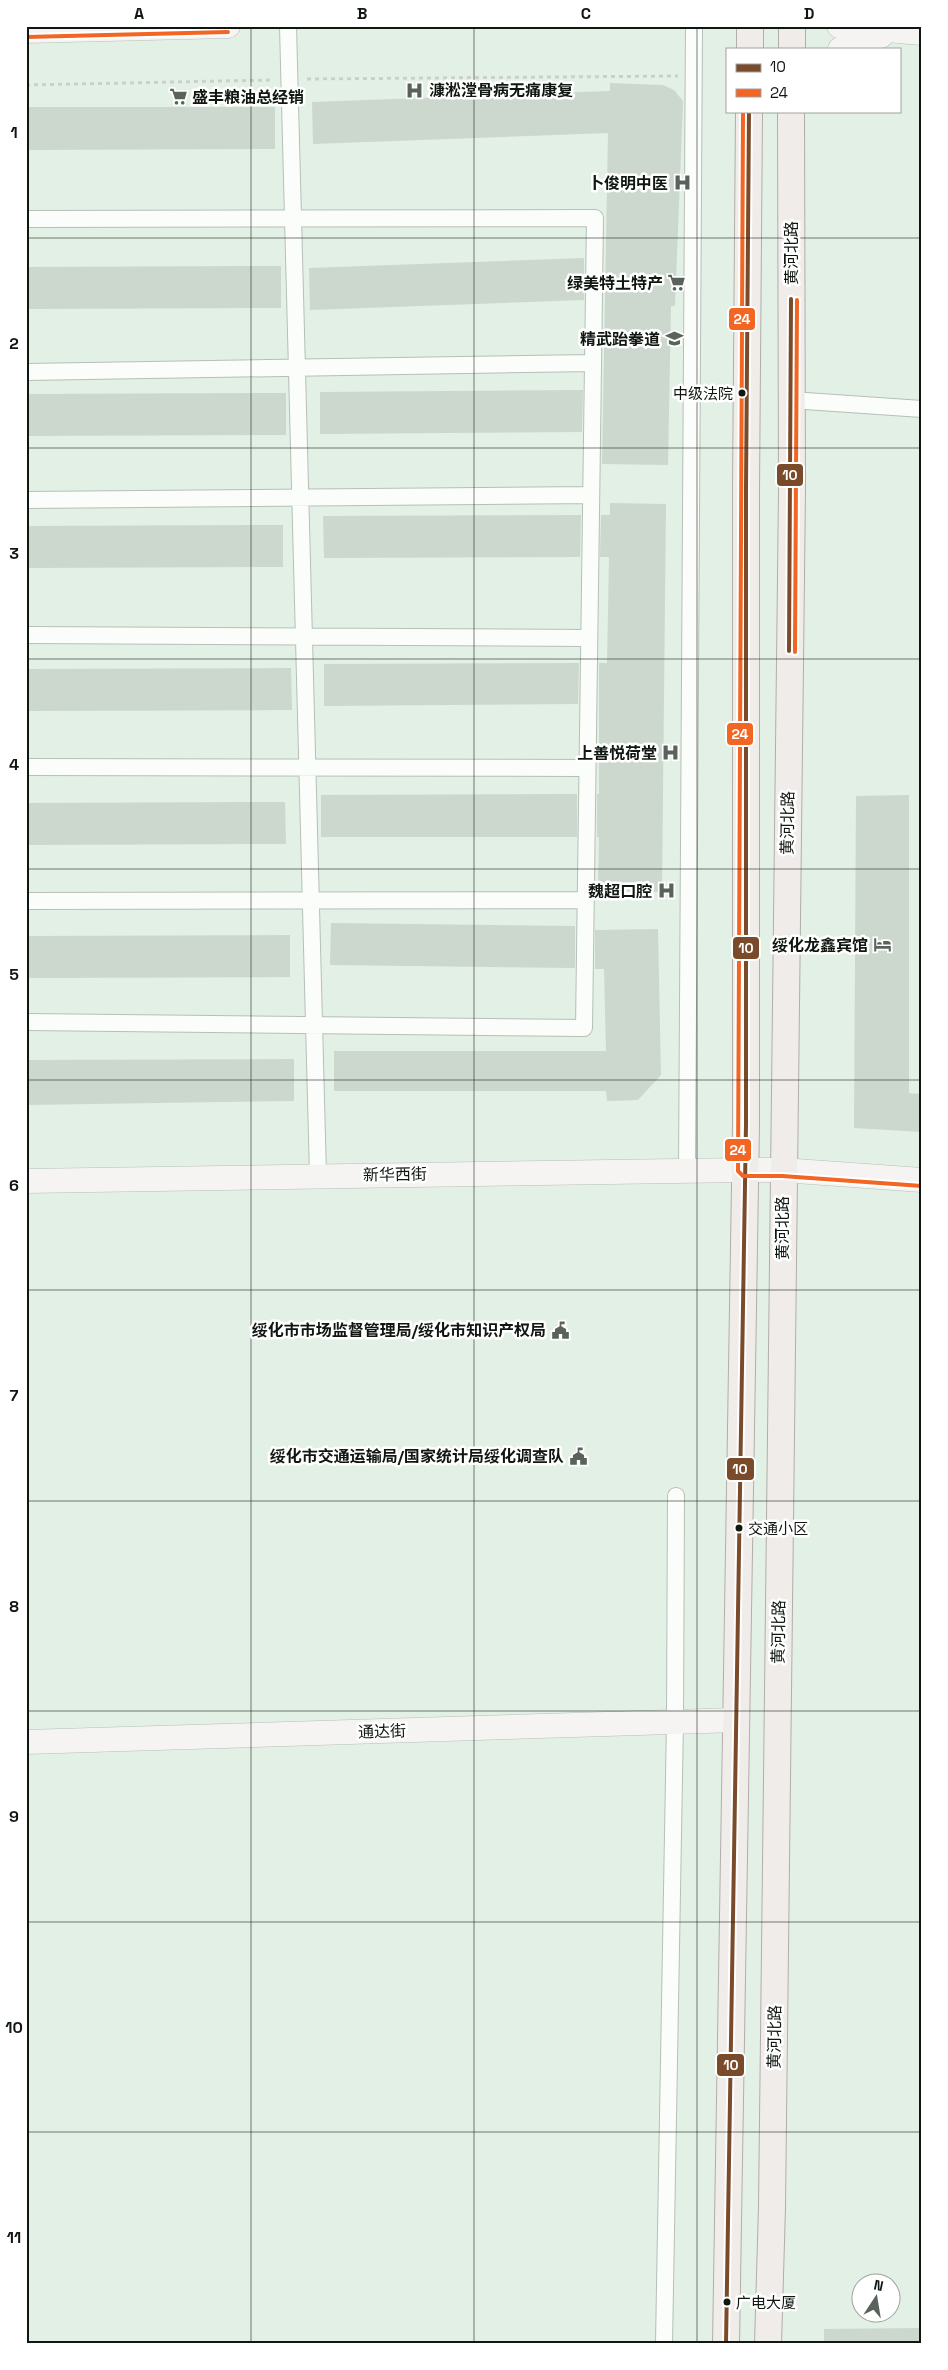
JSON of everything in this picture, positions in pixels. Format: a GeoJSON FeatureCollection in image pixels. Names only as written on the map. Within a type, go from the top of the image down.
{"type":"FeatureCollection","features":[{"type":"Feature","properties":{"kind":"main road"},"geometry":{"type":"LineString","coordinates":[[26,31],[228,26]]}},
{"type":"Feature","properties":{"kind":"main road"},"geometry":{"type":"LineString","coordinates":[[750,26],[750,48]]}},
{"type":"Feature","properties":{"kind":"main road"},"geometry":{"type":"LineString","coordinates":[[792,26],[792,48]]}},
{"type":"Feature","properties":{"kind":"main road"},"geometry":{"type":"LineString","coordinates":[[840,26],[909,31]]}},
{"type":"Feature","properties":{"kind":"main road"},"geometry":{"type":"LineString","coordinates":[[842,48],[859,40],[909,31]]}},
{"type":"Feature","properties":{"kind":"main road","name":"黄河北路"},"geometry":{"type":"LineString","coordinates":[[749,112],[746,489],[763,1170],[772,2178],[768,2344]]}},
{"type":"Feature","properties":{"kind":"main road","name":"黄河北路"},"geometry":{"type":"LineString","coordinates":[[726,2344],[737,1720],[763,1170],[792,400],[793,118]]}},
{"type":"Feature","properties":{"kind":"main road","name":"新华西街"},"geometry":{"type":"LineString","coordinates":[[26,1181],[686,1170],[763,1170],[922,1180]]}},
{"type":"Feature","properties":{"kind":"main road","name":"通达街"},"geometry":{"type":"LineString","coordinates":[[26,1742],[737,1720]]}},
{"type":"Feature","properties":{"kind":"street"},"geometry":{"type":"LineString","coordinates":[[288,26],[318,1176]]}},
{"type":"Feature","properties":{"kind":"street"},"geometry":{"type":"LineString","coordinates":[[686,1170],[694,26]]}},
{"type":"Feature","properties":{"kind":"street"},"geometry":{"type":"LineString","coordinates":[[26,219],[595,218],[584,1028],[26,1022]]}},
{"type":"Feature","properties":{"kind":"street"},"geometry":{"type":"LineString","coordinates":[[26,372],[592,363]]}},
{"type":"Feature","properties":{"kind":"street"},"geometry":{"type":"LineString","coordinates":[[792,400],[922,409]]}},
{"type":"Feature","properties":{"kind":"street"},"geometry":{"type":"LineString","coordinates":[[26,500],[590,495]]}},
{"type":"Feature","properties":{"kind":"street"},"geometry":{"type":"LineString","coordinates":[[26,635],[589,638]]}},
{"type":"Feature","properties":{"kind":"street"},"geometry":{"type":"LineString","coordinates":[[26,767],[587,768]]}},
{"type":"Feature","properties":{"kind":"street"},"geometry":{"type":"LineString","coordinates":[[26,901],[586,900]]}},
{"type":"Feature","properties":{"kind":"street"},"geometry":{"type":"LineString","coordinates":[[664,2344],[675,1721],[676,1496]]}},
{"type":"Feature","properties":{"kind":"path"},"geometry":{"type":"LineString","coordinates":[[26,85],[290,79],[680,76]]}},
{"type":"Feature","properties":{"kind":"building"},"geometry":{"type":"Polygon","coordinates":[[[610,83],[663,85],[674,90],[683,101],[675,306],[671,306],[668,465],[602,464],[608,133],[313,144],[312,102],[610,91],[610,83]]]}},
{"type":"Feature","properties":{"kind":"building"},"geometry":{"type":"Polygon","coordinates":[[[26,107],[275,107],[275,149],[26,150],[26,107]]]}},
{"type":"Feature","properties":{"kind":"building"},"geometry":{"type":"Polygon","coordinates":[[[584,258],[584,300],[310,310],[309,268],[584,258]]]}},
{"type":"Feature","properties":{"kind":"building"},"geometry":{"type":"Polygon","coordinates":[[[281,266],[281,308],[26,309],[26,267],[281,266]]]}},
{"type":"Feature","properties":{"kind":"building"},"geometry":{"type":"Polygon","coordinates":[[[583,390],[582,432],[320,434],[320,392],[583,390]]]}},
{"type":"Feature","properties":{"kind":"building"},"geometry":{"type":"Polygon","coordinates":[[[286,393],[286,435],[26,436],[26,394],[286,393]]]}},
{"type":"Feature","properties":{"kind":"building"},"geometry":{"type":"Polygon","coordinates":[[[610,503],[666,504],[662,892],[598,891],[599,663],[607,663],[609,557],[600,557],[601,515],[610,515],[610,503]]]}},
{"type":"Feature","properties":{"kind":"building"},"geometry":{"type":"Polygon","coordinates":[[[581,515],[580,557],[324,558],[323,516],[581,515]]]}},
{"type":"Feature","properties":{"kind":"building"},"geometry":{"type":"Polygon","coordinates":[[[283,525],[283,567],[26,568],[26,526],[283,525]]]}},
{"type":"Feature","properties":{"kind":"building"},"geometry":{"type":"Polygon","coordinates":[[[579,663],[578,704],[324,706],[324,664],[579,663]]]}},
{"type":"Feature","properties":{"kind":"building"},"geometry":{"type":"Polygon","coordinates":[[[291,668],[292,710],[27,711],[26,669],[291,668]]]}},
{"type":"Feature","properties":{"kind":"building"},"geometry":{"type":"Polygon","coordinates":[[[577,794],[577,837],[321,837],[321,795],[577,794]]]}},
{"type":"Feature","properties":{"kind":"building","name":"绥化龙鑫宾馆"},"geometry":{"type":"Polygon","coordinates":[[[909,795],[909,1093],[922,1094],[922,1132],[854,1128],[856,796],[909,795]]]}},
{"type":"Feature","properties":{"kind":"building"},"geometry":{"type":"Polygon","coordinates":[[[285,802],[286,844],[26,845],[26,803],[285,802]]]}},
{"type":"Feature","properties":{"kind":"building"},"geometry":{"type":"Polygon","coordinates":[[[331,923],[575,926],[575,968],[330,965],[331,923]]]}},
{"type":"Feature","properties":{"kind":"building"},"geometry":{"type":"Polygon","coordinates":[[[658,929],[661,1075],[638,1100],[607,1101],[606,1091],[334,1091],[334,1051],[606,1051],[604,969],[595,969],[595,930],[658,929]]]}},
{"type":"Feature","properties":{"kind":"building"},"geometry":{"type":"Polygon","coordinates":[[[290,935],[290,977],[26,978],[26,936],[290,935]]]}},
{"type":"Feature","properties":{"kind":"building"},"geometry":{"type":"Polygon","coordinates":[[[294,1059],[294,1101],[26,1105],[26,1060],[294,1059]]]}},
{"type":"Feature","properties":{"kind":"building","name":"广电大厦"},"geometry":{"type":"Polygon","coordinates":[[[922,2328],[922,2344],[824,2344],[824,2329],[922,2328]]]}},
{"type":"Feature","properties":{"kind":"transit line","name":"24"},"geometry":{"type":"LineString","coordinates":[[26,37],[228,32]]}},
{"type":"Feature","properties":{"kind":"transit line","name":"24"},"geometry":{"type":"LineString","coordinates":[[743,112],[738,1171],[743,1176],[782,1176],[922,1186]]}},
{"type":"Feature","properties":{"kind":"transit line","name":"10"},"geometry":{"type":"LineString","coordinates":[[726,2344],[746,1124],[746,489],[749,112]]}},
{"type":"Feature","properties":{"kind":"transit line","name":"10"},"geometry":{"type":"LineString","coordinates":[[789,651],[791,299]]}},
{"type":"Feature","properties":{"kind":"transit line","name":"24"},"geometry":{"type":"LineString","coordinates":[[795,652],[797,300]]}},
{"type":"Feature","properties":{"kind":"place","name":"漮淞漟骨病无痛康复"},"geometry":{"type":"Point","coordinates":[415,90]}},
{"type":"Feature","properties":{"kind":"place","name":"盛丰粮油总经销"},"geometry":{"type":"Point","coordinates":[178,97]}},
{"type":"Feature","properties":{"kind":"place","name":"卜俊明中医"},"geometry":{"type":"Point","coordinates":[682,183]}},
{"type":"Feature","properties":{"kind":"place","name":"绿美特土特产"},"geometry":{"type":"Point","coordinates":[677,283]}},
{"type":"Feature","properties":{"kind":"place","name":"精武跆拳道"},"geometry":{"type":"Point","coordinates":[674,339]}},
{"type":"Feature","properties":{"kind":"place","name":"中级法院"},"geometry":{"type":"Point","coordinates":[742,393]}},
{"type":"Feature","properties":{"kind":"place","name":"上善悦荷堂"},"geometry":{"type":"Point","coordinates":[671,753]}},
{"type":"Feature","properties":{"kind":"place","name":"魏超口腔"},"geometry":{"type":"Point","coordinates":[666,891]}},
{"type":"Feature","properties":{"kind":"place","name":"绥化龙鑫宾馆"},"geometry":{"type":"Point","coordinates":[882,945]}},
{"type":"Feature","properties":{"kind":"place","name":"绥化市市场监督管理局/绥化市知识产权局"},"geometry":{"type":"Point","coordinates":[560,1330]}},
{"type":"Feature","properties":{"kind":"place","name":"绥化市交通运输局/国家统计局绥化调查队"},"geometry":{"type":"Point","coordinates":[578,1456]}},
{"type":"Feature","properties":{"kind":"place","name":"交通小区"},"geometry":{"type":"Point","coordinates":[739,1528]}},
{"type":"Feature","properties":{"kind":"place","name":"广电大厦"},"geometry":{"type":"Point","coordinates":[727,2302]}}]}
